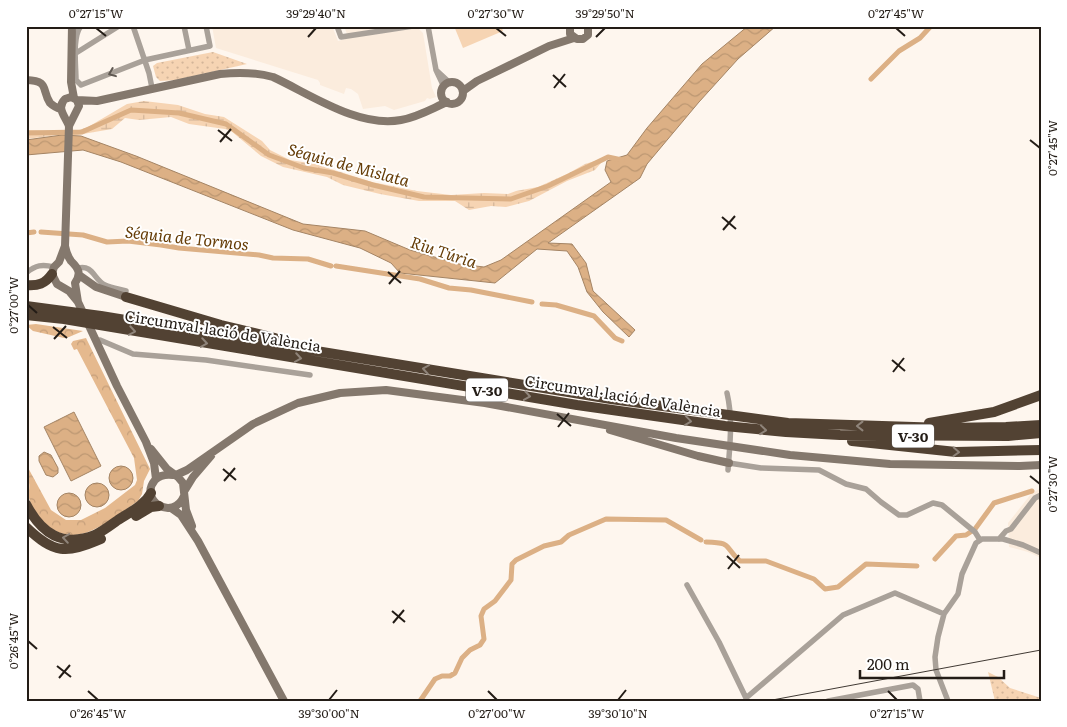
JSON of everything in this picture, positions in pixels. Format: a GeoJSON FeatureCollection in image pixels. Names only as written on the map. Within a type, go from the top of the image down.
{"type":"FeatureCollection","features":[{"type":"Feature","properties":{"kind":"highway"},"geometry":{"type":"LineString","coordinates":[[26,285],[36,286],[45,282],[55,268]]}},
{"type":"Feature","properties":{"kind":"highway"},"geometry":{"type":"LineString","coordinates":[[126,294],[221,325],[389,363]]}},
{"type":"Feature","properties":{"kind":"highway","name":"Circumval·lació de València"},"geometry":{"type":"LineString","coordinates":[[26,306],[101,316],[725,420]]}},
{"type":"Feature","properties":{"kind":"highway","name":"Circumval·lació de València"},"geometry":{"type":"LineString","coordinates":[[26,315],[106,326],[587,406],[725,420],[786,432],[895,436],[1008,436],[1041,433]]}},
{"type":"Feature","properties":{"kind":"highway"},"geometry":{"type":"LineString","coordinates":[[26,320],[74,322]]}},
{"type":"Feature","properties":{"kind":"highway"},"geometry":{"type":"LineString","coordinates":[[909,426],[988,414],[1041,395]]}},
{"type":"Feature","properties":{"kind":"highway","name":"Circumval·lació de València"},"geometry":{"type":"LineString","coordinates":[[740,422],[945,428],[1041,425]]}},
{"type":"Feature","properties":{"kind":"highway"},"geometry":{"type":"LineString","coordinates":[[786,432],[819,438],[956,452],[1041,450]]}},
{"type":"Feature","properties":{"kind":"highway"},"geometry":{"type":"LineString","coordinates":[[26,504],[34,520],[47,532],[61,539],[80,540],[97,534],[143,504],[151,492]]}},
{"type":"Feature","properties":{"kind":"highway"},"geometry":{"type":"LineString","coordinates":[[26,528],[42,543],[61,549],[80,548],[101,539],[147,509],[159,506]]}},
{"type":"Feature","properties":{"kind":"street"},"geometry":{"type":"LineString","coordinates":[[76,53],[119,26]]}},
{"type":"Feature","properties":{"kind":"street"},"geometry":{"type":"LineString","coordinates":[[133,26],[145,60],[152,88]]}},
{"type":"Feature","properties":{"kind":"street"},"geometry":{"type":"LineString","coordinates":[[184,26],[189,50]]}},
{"type":"Feature","properties":{"kind":"street"},"geometry":{"type":"LineString","coordinates":[[75,82],[84,84],[145,60],[210,46],[206,26]]}},
{"type":"Feature","properties":{"kind":"street"},"geometry":{"type":"LineString","coordinates":[[337,26],[341,37],[413,26]]}},
{"type":"Feature","properties":{"kind":"street"},"geometry":{"type":"LineString","coordinates":[[428,26],[436,70],[450,84],[459,85],[463,91]]}},
{"type":"Feature","properties":{"kind":"street"},"geometry":{"type":"LineString","coordinates":[[78,27],[76,33],[76,80],[63,106],[69,128],[64,246],[55,268],[57,284],[64,287],[78,302]]}},
{"type":"Feature","properties":{"kind":"street"},"geometry":{"type":"LineString","coordinates":[[69,128],[77,112],[75,82],[78,27]]}},
{"type":"Feature","properties":{"kind":"street"},"geometry":{"type":"LineString","coordinates":[[570,27],[570,34],[574,38]]}},
{"type":"Feature","properties":{"kind":"street"},"geometry":{"type":"LineString","coordinates":[[549,46],[570,27]]}},
{"type":"Feature","properties":{"kind":"street"},"geometry":{"type":"LineString","coordinates":[[26,80],[39,82],[45,87],[50,102],[63,106],[70,116],[97,101],[152,88],[220,74],[240,72],[262,74],[273,77],[345,112],[368,120],[383,122],[419,116],[445,100],[458,102],[462,97],[463,91],[477,80],[549,46],[574,38],[583,39],[588,35],[590,27]]}},
{"type":"Feature","properties":{"kind":"street"},"geometry":{"type":"LineString","coordinates":[[445,100],[442,90],[450,84],[477,80]]}},
{"type":"Feature","properties":{"kind":"street"},"geometry":{"type":"LineString","coordinates":[[63,106],[76,99],[97,101]]}},
{"type":"Feature","properties":{"kind":"street"},"geometry":{"type":"LineString","coordinates":[[64,246],[79,272],[96,287],[126,294]]}},
{"type":"Feature","properties":{"kind":"street"},"geometry":{"type":"LineString","coordinates":[[26,273],[36,266],[43,264],[55,268],[71,261]]}},
{"type":"Feature","properties":{"kind":"street"},"geometry":{"type":"LineString","coordinates":[[79,272],[75,283],[78,302],[117,386],[146,442],[154,463],[156,479]]}},
{"type":"Feature","properties":{"kind":"street"},"geometry":{"type":"LineString","coordinates":[[64,287],[72,286],[75,283]]}},
{"type":"Feature","properties":{"kind":"street"},"geometry":{"type":"LineString","coordinates":[[96,341],[100,340],[133,354],[210,360],[310,375]]}},
{"type":"Feature","properties":{"kind":"street"},"geometry":{"type":"LineString","coordinates":[[284,701],[198,541],[181,515],[171,508],[159,506],[153,499],[151,488],[156,479],[164,474],[174,475],[187,470],[253,424],[298,403],[340,393],[397,390],[485,403],[722,446],[790,455],[890,464],[1041,465]]}},
{"type":"Feature","properties":{"kind":"street"},"geometry":{"type":"LineString","coordinates":[[727,393],[731,432],[728,466]]}},
{"type":"Feature","properties":{"kind":"street"},"geometry":{"type":"LineString","coordinates":[[589,422],[728,466],[819,470],[846,484],[866,489],[900,515],[907,515],[933,503],[942,505],[973,531],[978,542]]}},
{"type":"Feature","properties":{"kind":"street"},"geometry":{"type":"LineString","coordinates":[[146,442],[183,483],[186,510],[198,541]]}},
{"type":"Feature","properties":{"kind":"street"},"geometry":{"type":"LineString","coordinates":[[171,508],[179,504],[204,463],[223,444]]}},
{"type":"Feature","properties":{"kind":"street"},"geometry":{"type":"LineString","coordinates":[[1004,540],[1035,498],[1041,495]]}},
{"type":"Feature","properties":{"kind":"street"},"geometry":{"type":"LineString","coordinates":[[1004,540],[1006,531],[1011,529]]}},
{"type":"Feature","properties":{"kind":"street"},"geometry":{"type":"LineString","coordinates":[[978,542],[1004,540],[1028,546],[1041,552]]}},
{"type":"Feature","properties":{"kind":"street"},"geometry":{"type":"LineString","coordinates":[[948,701],[936,670],[935,657],[938,637],[944,614],[958,594],[962,574],[978,542]]}},
{"type":"Feature","properties":{"kind":"street"},"geometry":{"type":"LineString","coordinates":[[687,585],[719,642],[746,698],[843,615],[894,593],[944,614]]}},
{"type":"Feature","properties":{"kind":"street"},"geometry":{"type":"LineString","coordinates":[[828,701],[850,699],[913,685],[916,686],[920,701]]}},
{"type":"Feature","properties":{"kind":"shaded area"},"geometry":{"type":"Polygon","coordinates":[[[212,26],[332,26],[338,41],[418,28],[423,33],[432,88],[436,97],[427,98],[425,101],[394,110],[385,106],[363,109],[358,94],[351,89],[346,88],[344,94],[320,85],[318,80],[216,48],[212,26]]]}},
{"type":"Feature","properties":{"kind":"shaded area"},"geometry":{"type":"Polygon","coordinates":[[[344,26],[394,26],[347,34],[344,26]]]}},
{"type":"Feature","properties":{"kind":"shaded area"},"geometry":{"type":"Polygon","coordinates":[[[1041,488],[1041,558],[1009,547],[1008,523],[1031,494],[1041,488]]]}},
{"type":"Feature","properties":{"kind":"green space"},"geometry":{"type":"Polygon","coordinates":[[[454,26],[501,26],[503,31],[463,48],[454,26]]]}},
{"type":"Feature","properties":{"kind":"green space"},"geometry":{"type":"Polygon","coordinates":[[[213,52],[247,64],[176,80],[160,81],[156,77],[153,66],[157,63],[213,52]]]}},
{"type":"Feature","properties":{"kind":"green space"},"geometry":{"type":"Polygon","coordinates":[[[144,101],[178,105],[205,114],[224,117],[262,141],[270,150],[290,160],[315,164],[372,182],[417,191],[451,195],[508,194],[538,187],[585,164],[598,160],[601,163],[595,170],[567,181],[529,201],[506,207],[491,206],[469,210],[455,201],[419,201],[380,194],[343,185],[327,177],[283,167],[261,156],[231,131],[189,124],[171,117],[139,120],[125,118],[112,129],[77,135],[26,139],[26,130],[79,130],[88,127],[127,104],[144,101]]]}},
{"type":"Feature","properties":{"kind":"green space"},"geometry":{"type":"Polygon","coordinates":[[[36,324],[83,331],[64,338],[33,331],[26,325],[36,324]]]}},
{"type":"Feature","properties":{"kind":"green space"},"geometry":{"type":"Polygon","coordinates":[[[86,338],[150,469],[138,501],[96,529],[72,535],[56,531],[36,514],[29,498],[26,464],[51,510],[66,520],[81,520],[105,508],[135,485],[137,480],[134,458],[77,349],[74,350],[71,344],[73,341],[86,338]]]}},
{"type":"Feature","properties":{"kind":"green space"},"geometry":{"type":"Polygon","coordinates":[[[988,672],[998,677],[1010,688],[1041,698],[1041,701],[995,701],[988,672]]]}},
{"type":"Feature","properties":{"kind":"water"},"geometry":{"type":"Polygon","coordinates":[[[748,26],[776,26],[738,59],[699,102],[647,164],[640,178],[548,243],[572,244],[586,263],[593,291],[635,330],[629,337],[603,312],[587,292],[578,267],[567,251],[537,249],[495,283],[400,273],[391,263],[360,248],[293,230],[121,162],[83,150],[26,155],[26,140],[62,135],[81,136],[136,156],[303,224],[365,231],[410,250],[459,264],[484,267],[501,260],[611,182],[605,170],[607,161],[627,155],[647,128],[702,64],[748,26]]]}},
{"type":"Feature","properties":{"kind":"water"},"geometry":{"type":"Polygon","coordinates":[[[74,412],[101,466],[71,481],[44,427],[74,412]]]}},
{"type":"Feature","properties":{"kind":"water"},"geometry":{"type":"Polygon","coordinates":[[[44,452],[51,455],[58,468],[58,473],[53,477],[46,475],[39,461],[39,456],[44,452]]]}},
{"type":"Feature","properties":{"kind":"water"},"geometry":{"type":"Polygon","coordinates":[[[121,466],[130,469],[133,478],[130,487],[121,490],[112,487],[109,478],[112,469],[121,466]]]}},
{"type":"Feature","properties":{"kind":"water"},"geometry":{"type":"Polygon","coordinates":[[[97,483],[106,486],[109,495],[106,504],[97,507],[88,504],[85,495],[88,486],[97,483]]]}},
{"type":"Feature","properties":{"kind":"water"},"geometry":{"type":"Polygon","coordinates":[[[69,493],[78,496],[81,505],[78,514],[69,517],[60,514],[57,505],[60,496],[69,493]]]}},
{"type":"Feature","properties":{"kind":"waterway","name":"Séquia de Tormos"},"geometry":{"type":"LineString","coordinates":[[871,79],[899,51],[920,38],[931,26]]}},
{"type":"Feature","properties":{"kind":"waterway","name":"Séquia de Mislata"},"geometry":{"type":"LineString","coordinates":[[26,133],[82,132],[131,110],[179,113],[226,124],[269,155],[304,168],[333,173],[424,197],[511,199],[548,186],[608,157],[622,160]]}},
{"type":"Feature","properties":{"kind":"waterway","name":"Séquia de Tormos"},"geometry":{"type":"LineString","coordinates":[[26,233],[34,232]]}},
{"type":"Feature","properties":{"kind":"waterway","name":"Séquia de Tormos"},"geometry":{"type":"LineString","coordinates":[[41,232],[83,235],[107,242],[128,241],[273,258],[308,259],[331,266]]}},
{"type":"Feature","properties":{"kind":"waterway","name":"Séquia de Tormos"},"geometry":{"type":"LineString","coordinates":[[336,266],[420,279],[449,288],[471,290],[532,302]]}},
{"type":"Feature","properties":{"kind":"waterway","name":"Séquia de Tormos"},"geometry":{"type":"LineString","coordinates":[[542,304],[556,305],[594,316],[615,338],[622,341]]}},
{"type":"Feature","properties":{"kind":"waterway"},"geometry":{"type":"LineString","coordinates":[[935,559],[956,536],[966,535],[975,529],[994,503],[1032,491]]}},
{"type":"Feature","properties":{"kind":"waterway"},"geometry":{"type":"LineString","coordinates":[[420,701],[435,679],[455,673],[462,658],[470,650],[480,645],[484,639],[481,616],[484,609],[495,601],[511,580],[512,564],[516,560],[544,546],[561,542],[569,535],[606,519],[666,520],[701,540]]}},
{"type":"Feature","properties":{"kind":"waterway"},"geometry":{"type":"LineString","coordinates":[[706,542],[724,544],[740,561],[766,561],[814,579],[825,589],[838,587],[866,564],[917,566]]}},
{"type":"Feature","properties":{"kind":"railway"},"geometry":{"type":"LineString","coordinates":[[767,701],[1041,650]]}},
{"type":"Feature","properties":{"kind":"water label","name":"Riu Túria"},"geometry":{"type":"Point","coordinates":[444,251]}}]}
